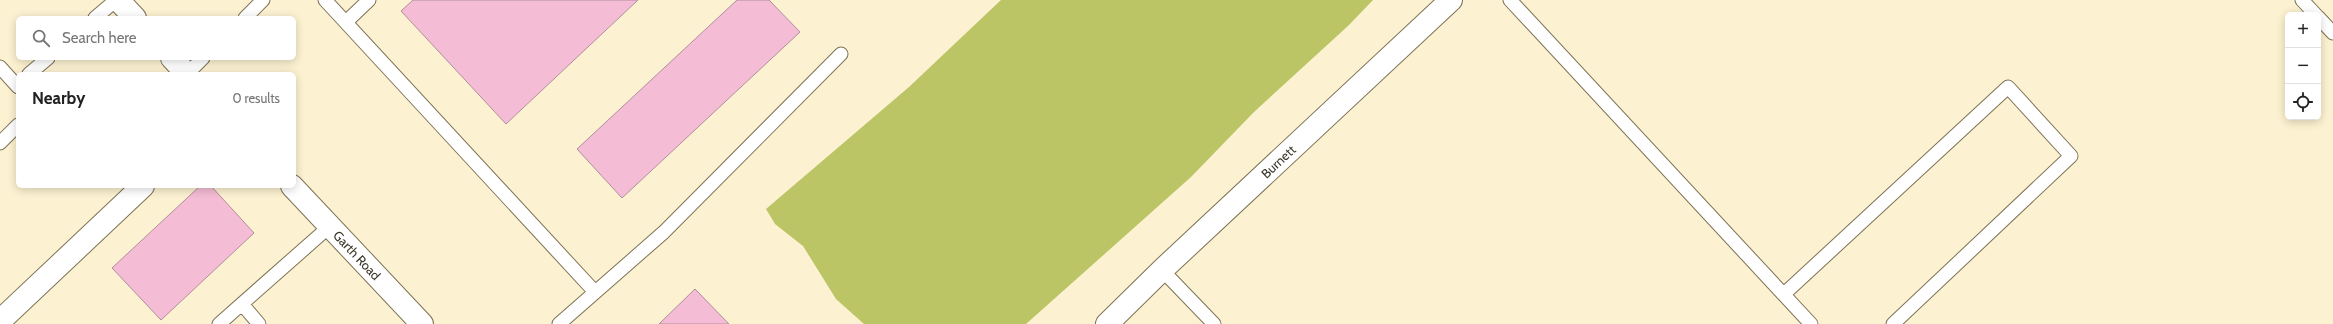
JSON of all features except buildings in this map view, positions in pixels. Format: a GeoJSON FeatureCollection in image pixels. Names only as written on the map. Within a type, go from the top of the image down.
{"type":"FeatureCollection","features":[{"type":"Feature","properties":{"kind":"street"},"geometry":{"type":"LineString","coordinates":[[117,0],[133,16]]}},
{"type":"Feature","properties":{"kind":"street","name":"Burnett"},"geometry":{"type":"LineString","coordinates":[[1107,324],[1162,270],[1451,0]]}},
{"type":"Feature","properties":{"kind":"street"},"geometry":{"type":"LineString","coordinates":[[174,60],[185,72]]}},
{"type":"Feature","properties":{"kind":"street"},"geometry":{"type":"LineString","coordinates":[[0,321],[141,188]]}},
{"type":"Feature","properties":{"kind":"street","name":"Garth Road"},"geometry":{"type":"LineString","coordinates":[[294,188],[422,324]]}},
{"type":"Feature","properties":{"kind":"lane"},"geometry":{"type":"LineString","coordinates":[[97,16],[117,0]]}},
{"type":"Feature","properties":{"kind":"lane"},"geometry":{"type":"LineString","coordinates":[[247,16],[263,0]]}},
{"type":"Feature","properties":{"kind":"lane"},"geometry":{"type":"LineString","coordinates":[[325,0],[595,292]]}},
{"type":"Feature","properties":{"kind":"lane"},"geometry":{"type":"LineString","coordinates":[[346,22],[369,0]]}},
{"type":"Feature","properties":{"kind":"lane"},"geometry":{"type":"LineString","coordinates":[[1510,0],[1811,324]]}},
{"type":"Feature","properties":{"kind":"lane"},"geometry":{"type":"LineString","coordinates":[[2302,0],[2313,12]]}},
{"type":"Feature","properties":{"kind":"lane"},"geometry":{"type":"LineString","coordinates":[[2321,20],[2333,33]]}},
{"type":"Feature","properties":{"kind":"lane"},"geometry":{"type":"LineString","coordinates":[[560,324],[664,232],[841,54]]}},
{"type":"Feature","properties":{"kind":"lane"},"geometry":{"type":"LineString","coordinates":[[31,72],[46,60]]}},
{"type":"Feature","properties":{"kind":"lane"},"geometry":{"type":"LineString","coordinates":[[189,72],[201,60]]}},
{"type":"Feature","properties":{"kind":"lane"},"geometry":{"type":"LineString","coordinates":[[0,67],[16,83]]}},
{"type":"Feature","properties":{"kind":"lane"},"geometry":{"type":"LineString","coordinates":[[1784,294],[2008,87],[2070,156],[1893,324]]}},
{"type":"Feature","properties":{"kind":"lane"},"geometry":{"type":"LineString","coordinates":[[0,143],[16,127]]}},
{"type":"Feature","properties":{"kind":"lane"},"geometry":{"type":"LineString","coordinates":[[220,324],[330,226]]}},
{"type":"Feature","properties":{"kind":"lane"},"geometry":{"type":"LineString","coordinates":[[1162,270],[1214,324]]}},
{"type":"Feature","properties":{"kind":"lane"},"geometry":{"type":"LineString","coordinates":[[242,304],[259,324]]}},
{"type":"Feature","properties":{"kind":"green space"},"geometry":{"type":"Polygon","coordinates":[[[1001,0],[1373,0],[1349,25],[1254,112],[1191,177],[1026,324],[864,324],[836,299],[803,246],[775,224],[766,209],[909,87],[1001,0]]]}}]}
